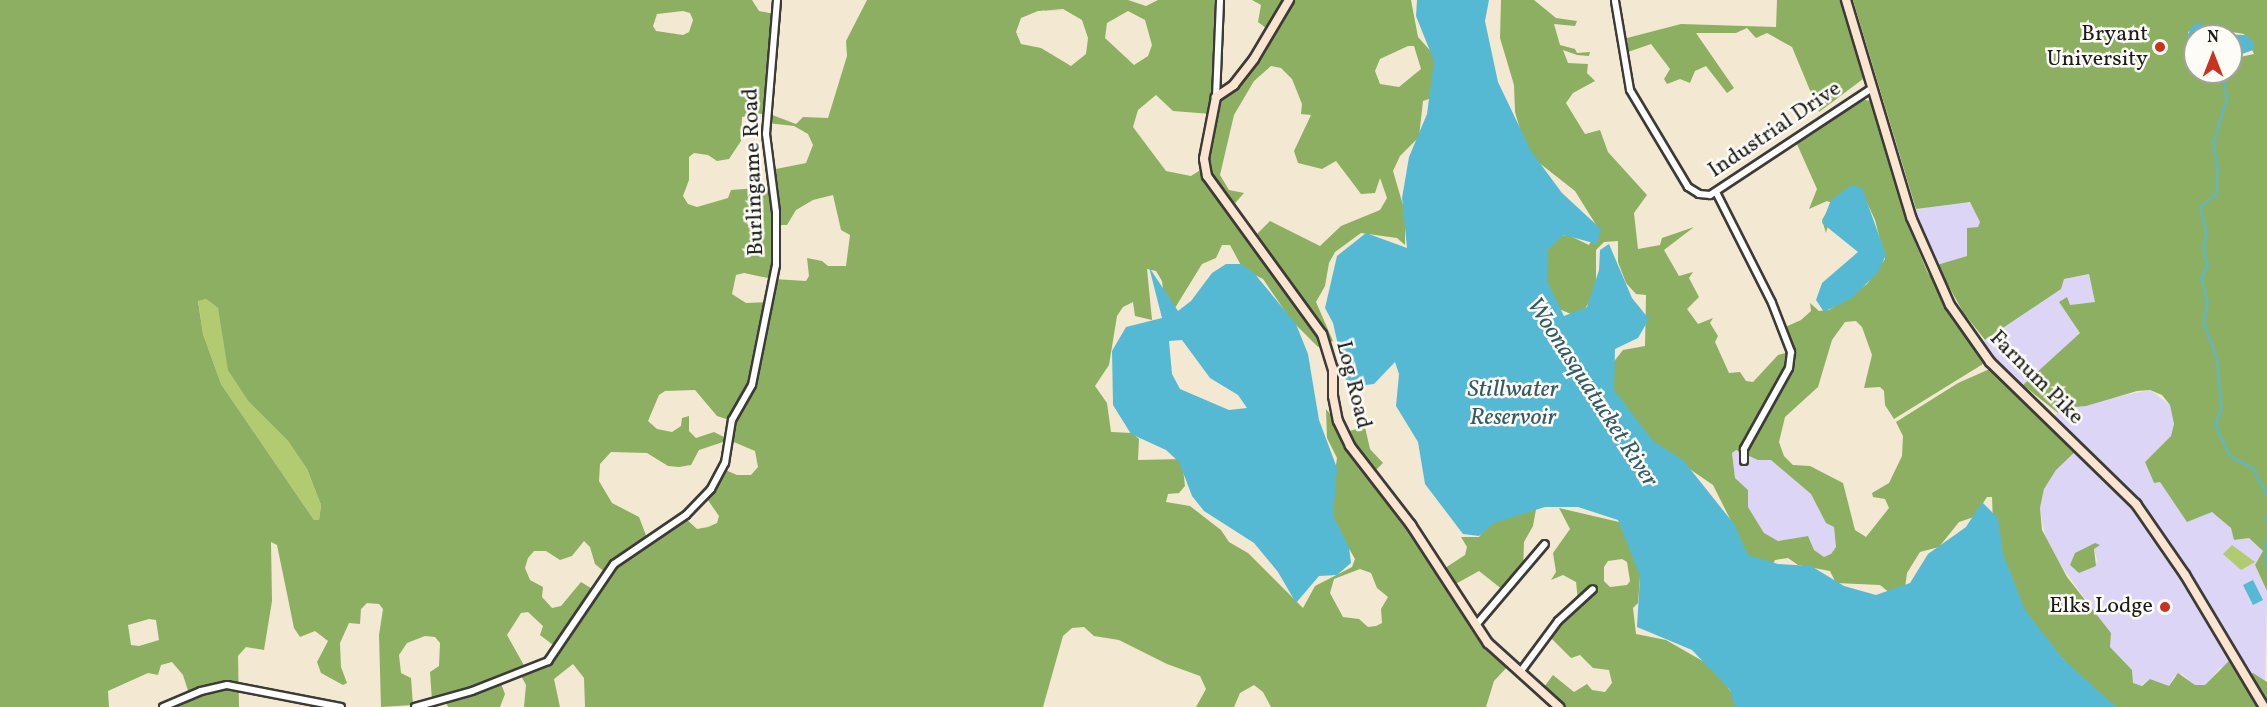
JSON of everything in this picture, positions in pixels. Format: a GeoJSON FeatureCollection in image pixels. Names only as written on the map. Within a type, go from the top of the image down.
{"type":"FeatureCollection","features":[{"type":"Feature","properties":{"kind":"street","name":"Burlingame Road"},"geometry":{"type":"LineString","coordinates":[[415,707],[472,691],[548,661],[614,564],[686,515],[711,489],[725,463],[732,420],[752,385],[776,265],[778,236],[766,134],[777,0]]}},
{"type":"Feature","properties":{"kind":"street","name":"Log Road"},"geometry":{"type":"LineString","coordinates":[[1220,0],[1215,97],[1204,159],[1207,176],[1322,334],[1333,369],[1338,421],[1350,446],[1411,525],[1488,643],[1559,707]]}},
{"type":"Feature","properties":{"kind":"street"},"geometry":{"type":"LineString","coordinates":[[1215,97],[1234,85],[1254,59],[1289,0]]}},
{"type":"Feature","properties":{"kind":"street","name":"Farnum Pike"},"geometry":{"type":"LineString","coordinates":[[1846,0],[1871,89],[1919,241],[1950,305],[1990,362],[2136,504],[2185,575],[2264,707]]}},
{"type":"Feature","properties":{"kind":"street","name":"Industrial Drive"},"geometry":{"type":"LineString","coordinates":[[1615,1],[1630,90],[1688,187],[1699,194],[1716,192],[1871,89]]}},
{"type":"Feature","properties":{"kind":"street"},"geometry":{"type":"LineString","coordinates":[[1716,192],[1772,302],[1791,352],[1790,368],[1744,449],[1743,461]]}},
{"type":"Feature","properties":{"kind":"street"},"geometry":{"type":"LineString","coordinates":[[1476,625],[1545,544]]}},
{"type":"Feature","properties":{"kind":"street"},"geometry":{"type":"LineString","coordinates":[[1521,671],[1558,621],[1593,589]]}},
{"type":"Feature","properties":{"kind":"street"},"geometry":{"type":"LineString","coordinates":[[163,707],[201,691],[227,685],[341,707]]}},
{"type":"Feature","properties":{"kind":"shaded area"},"geometry":{"type":"Polygon","coordinates":[[[1959,200],[1972,204],[1980,222],[1978,227],[1967,228],[1967,256],[1933,267],[1910,211],[1959,200]]]}},
{"type":"Feature","properties":{"kind":"shaded area"},"geometry":{"type":"Polygon","coordinates":[[[2089,274],[2095,302],[2070,305],[2059,302],[2080,333],[2019,389],[1978,345],[2064,279],[2089,274]]]}},
{"type":"Feature","properties":{"kind":"shaded area"},"geometry":{"type":"Polygon","coordinates":[[[2150,390],[2170,405],[2174,424],[2171,436],[2145,462],[2188,520],[2212,511],[2231,528],[2234,540],[2249,538],[2264,551],[2255,565],[2267,591],[2265,683],[2221,667],[2205,685],[2195,685],[2182,674],[2174,676],[2169,686],[2150,679],[2138,687],[2133,683],[2132,670],[2110,647],[2109,632],[2047,546],[2040,508],[2044,489],[2056,470],[2079,448],[2051,419],[2063,408],[2150,390]],[[2094,549],[2070,565],[2098,562],[2094,549]]]}},
{"type":"Feature","properties":{"kind":"shaded area"},"geometry":{"type":"Polygon","coordinates":[[[1735,450],[1771,460],[1811,494],[1826,522],[1834,527],[1836,547],[1831,554],[1824,557],[1814,550],[1808,536],[1778,541],[1764,533],[1748,507],[1748,490],[1735,478],[1732,452],[1735,450]]]}},
{"type":"Feature","properties":{"kind":"green space"},"geometry":{"type":"Polygon","coordinates":[[[0,0],[752,0],[759,11],[774,14],[765,113],[742,117],[741,141],[729,159],[717,161],[708,155],[694,153],[689,157],[689,180],[683,196],[688,204],[697,207],[728,198],[731,190],[772,187],[771,170],[806,163],[813,145],[808,134],[794,126],[767,123],[767,113],[796,124],[803,117],[828,118],[847,56],[846,41],[867,0],[1128,0],[1146,6],[1158,0],[1220,0],[1216,94],[1235,83],[1271,32],[1258,22],[1261,5],[1252,0],[1411,0],[1418,37],[1436,57],[1435,97],[1423,101],[1419,137],[1400,156],[1393,171],[1405,212],[1405,245],[1397,238],[1361,233],[1335,252],[1329,263],[1325,286],[1316,302],[1333,341],[1318,347],[1291,320],[1263,279],[1243,269],[1230,245],[1222,245],[1216,258],[1202,264],[1175,308],[1164,298],[1162,281],[1156,271],[1147,269],[1152,320],[1135,316],[1133,302],[1123,307],[1117,316],[1109,365],[1095,386],[1107,403],[1111,432],[1132,433],[1139,439],[1138,460],[1182,459],[1185,486],[1179,493],[1168,494],[1166,502],[1190,506],[1221,530],[1229,542],[1248,553],[1303,608],[1315,586],[1352,567],[1355,559],[1329,514],[1337,458],[1327,438],[1326,409],[1345,432],[1365,427],[1370,449],[1383,463],[1372,474],[1397,503],[1400,501],[1425,535],[1421,538],[1442,570],[1465,555],[1467,547],[1461,537],[1479,537],[1490,522],[1537,504],[1533,526],[1524,542],[1523,572],[1503,590],[1479,571],[1452,586],[1473,621],[1510,664],[1494,681],[1486,707],[1271,707],[1263,692],[1254,685],[1240,693],[1234,707],[1196,707],[1206,689],[1200,676],[1167,664],[1119,640],[1094,636],[1084,627],[1072,628],[1063,636],[1043,707],[585,707],[584,678],[573,664],[554,679],[560,707],[524,707],[526,685],[520,674],[500,681],[505,694],[500,707],[448,707],[445,700],[432,701],[430,672],[439,666],[440,643],[435,637],[425,636],[407,643],[399,655],[401,673],[411,678],[413,705],[381,707],[379,635],[383,609],[379,604],[367,603],[361,609],[360,624],[349,623],[340,643],[341,667],[347,683],[343,685],[321,673],[317,662],[328,641],[315,631],[300,637],[294,628],[277,545],[271,542],[272,601],[264,650],[246,647],[238,656],[239,707],[169,707],[190,697],[183,675],[172,662],[161,665],[158,675],[148,673],[108,691],[109,707],[0,707],[0,0]],[[1063,9],[1038,11],[1021,18],[1016,32],[1021,44],[1041,48],[1071,66],[1086,54],[1088,38],[1082,20],[1063,9]],[[683,11],[657,14],[653,26],[656,31],[683,35],[689,32],[693,20],[690,13],[683,11]],[[1128,11],[1107,23],[1105,38],[1134,65],[1148,56],[1152,45],[1145,20],[1128,11]],[[1408,46],[1380,59],[1375,71],[1380,84],[1399,87],[1421,69],[1414,46],[1408,46]],[[1271,66],[1254,81],[1234,115],[1220,175],[1229,190],[1244,193],[1230,209],[1253,238],[1270,221],[1320,246],[1341,226],[1380,210],[1387,198],[1380,178],[1375,193],[1361,194],[1336,161],[1322,169],[1298,163],[1294,151],[1311,115],[1301,114],[1302,104],[1292,79],[1281,68],[1271,66]],[[1156,95],[1138,110],[1133,127],[1166,171],[1191,176],[1205,167],[1211,114],[1173,111],[1156,95]],[[833,195],[813,200],[796,210],[787,225],[778,225],[774,279],[806,281],[809,276],[807,258],[822,261],[828,266],[846,266],[850,235],[841,230],[833,195]],[[744,273],[736,275],[732,294],[746,303],[767,302],[773,279],[744,273]],[[206,299],[198,301],[203,334],[221,384],[314,520],[319,520],[321,505],[307,469],[288,441],[249,402],[228,370],[218,308],[206,299]],[[695,390],[665,391],[659,395],[648,421],[657,429],[672,432],[681,426],[682,418],[689,416],[689,431],[696,438],[714,432],[728,439],[732,421],[717,416],[695,390]],[[729,440],[699,450],[691,465],[668,466],[647,453],[611,452],[600,464],[599,481],[612,503],[639,517],[649,543],[669,533],[684,517],[697,529],[717,523],[719,516],[705,496],[723,469],[737,475],[751,475],[758,467],[755,451],[729,440]],[[584,541],[572,556],[560,560],[546,551],[534,551],[528,558],[525,568],[530,580],[543,587],[542,597],[552,608],[561,606],[581,582],[594,590],[607,574],[595,564],[590,547],[584,541]],[[1360,569],[1334,579],[1330,593],[1343,617],[1359,619],[1368,627],[1382,623],[1381,609],[1388,597],[1377,588],[1371,573],[1360,569]],[[528,612],[521,613],[507,635],[526,669],[547,661],[557,648],[540,635],[543,626],[528,612]],[[149,619],[128,625],[131,645],[139,646],[159,640],[156,620],[149,619]]]}},
{"type":"Feature","properties":{"kind":"green space"},"geometry":{"type":"Polygon","coordinates":[[[1501,0],[1534,0],[1556,18],[1577,21],[1575,26],[1554,24],[1560,45],[1575,49],[1577,53],[1590,52],[1589,56],[1563,50],[1568,63],[1588,64],[1587,73],[1595,81],[1573,93],[1566,103],[1585,134],[1600,130],[1608,152],[1647,195],[1634,213],[1638,249],[1660,245],[1662,238],[1694,227],[1664,250],[1679,276],[1693,272],[1689,278],[1699,297],[1687,309],[1698,324],[1713,318],[1710,323],[1718,336],[1715,342],[1729,373],[1740,372],[1746,381],[1753,382],[1778,355],[1789,352],[1783,328],[1801,320],[1811,311],[1810,303],[1819,311],[1829,310],[1867,284],[1885,259],[1875,220],[1863,194],[1830,217],[1826,233],[1822,220],[1832,203],[1827,201],[1809,209],[1817,189],[1796,142],[1860,99],[1871,101],[1910,230],[1927,271],[1983,364],[1894,419],[1885,405],[1884,391],[1880,387],[1864,388],[1872,355],[1862,327],[1856,321],[1845,322],[1832,340],[1818,387],[1785,417],[1779,442],[1784,456],[1793,465],[1810,466],[1843,483],[1855,530],[1866,537],[1889,508],[1885,499],[1873,497],[1872,493],[1889,483],[1902,456],[1903,436],[1896,422],[1958,383],[1992,368],[2079,448],[2056,470],[2044,489],[2040,508],[2042,530],[2067,577],[2111,633],[2110,647],[2132,670],[2133,683],[2142,686],[2150,679],[2169,686],[2178,673],[2195,685],[2205,685],[2231,659],[2260,707],[2104,707],[2030,621],[1994,551],[1992,497],[1987,497],[1974,517],[1959,522],[1939,547],[1920,552],[1907,573],[1905,588],[1891,594],[1880,585],[1836,583],[1830,571],[1798,565],[1788,558],[1775,560],[1772,567],[1739,553],[1734,527],[1713,485],[1634,431],[1605,373],[1623,350],[1645,346],[1646,295],[1636,294],[1626,283],[1618,262],[1618,241],[1604,242],[1596,250],[1596,292],[1584,310],[1571,314],[1559,309],[1548,290],[1543,256],[1557,236],[1568,235],[1589,245],[1598,228],[1575,191],[1538,162],[1524,143],[1515,112],[1514,85],[1500,38],[1501,0]],[[1736,450],[1732,453],[1735,478],[1748,490],[1748,507],[1764,533],[1778,541],[1808,536],[1814,550],[1824,557],[1831,554],[1836,547],[1834,527],[1826,523],[1811,494],[1771,460],[1758,460],[1736,450]]]}},
{"type":"Feature","properties":{"kind":"green space"},"geometry":{"type":"Polygon","coordinates":[[[1777,0],[1842,0],[1863,79],[1819,112],[1792,47],[1767,33],[1756,38],[1747,28],[1736,33],[1696,33],[1734,88],[1727,93],[1706,66],[1695,71],[1690,83],[1680,79],[1667,84],[1664,79],[1670,69],[1651,44],[1628,52],[1627,38],[1681,24],[1776,27],[1777,0]]]}},
{"type":"Feature","properties":{"kind":"green space"},"geometry":{"type":"Polygon","coordinates":[[[1853,0],[2267,0],[2267,591],[2255,565],[2263,551],[2249,538],[2234,540],[2231,528],[2212,512],[2187,522],[2160,482],[2154,483],[2145,462],[2171,436],[2174,424],[2170,405],[2162,395],[2150,390],[2137,391],[2086,406],[2063,408],[2058,413],[2023,385],[2080,333],[2059,302],[2067,297],[2070,305],[2095,302],[2089,274],[2064,279],[2061,289],[1985,340],[1963,312],[1937,265],[1967,256],[1967,228],[1978,227],[1980,222],[1970,202],[1916,209],[1853,0]]]}},
{"type":"Feature","properties":{"kind":"green space"},"geometry":{"type":"Polygon","coordinates":[[[206,299],[218,308],[249,402],[288,441],[307,469],[321,505],[319,520],[314,520],[221,384],[203,334],[198,300],[206,299]]]}},
{"type":"Feature","properties":{"kind":"green space"},"geometry":{"type":"Polygon","coordinates":[[[1559,508],[1619,522],[1642,551],[1638,603],[1633,608],[1636,634],[1666,640],[1713,667],[1742,707],[1556,707],[1541,691],[1553,675],[1574,692],[1587,684],[1592,690],[1605,692],[1612,683],[1609,670],[1593,668],[1580,655],[1571,658],[1547,634],[1578,600],[1576,582],[1563,575],[1551,580],[1556,572],[1553,553],[1570,529],[1559,508]],[[1622,559],[1608,561],[1604,567],[1604,581],[1610,587],[1627,585],[1630,581],[1627,562],[1622,559]]]}},
{"type":"Feature","properties":{"kind":"green space"},"geometry":{"type":"Polygon","coordinates":[[[2095,543],[2100,545],[2094,549],[2096,566],[2079,573],[2070,565],[2075,553],[2095,543]]]}},
{"type":"Feature","properties":{"kind":"green space"},"geometry":{"type":"Polygon","coordinates":[[[2232,545],[2255,562],[2241,570],[2223,554],[2232,545]]]}},
{"type":"Feature","properties":{"kind":"green space"},"geometry":{"type":"Polygon","coordinates":[[[2253,673],[2267,682],[2267,707],[2246,677],[2253,673]]]}},
{"type":"Feature","properties":{"kind":"water","name":"Stillwater Reservoir"},"geometry":{"type":"Polygon","coordinates":[[[1417,0],[1489,0],[1485,21],[1498,82],[1531,151],[1562,193],[1601,229],[1597,244],[1564,235],[1548,249],[1547,281],[1564,316],[1587,307],[1599,270],[1600,250],[1609,244],[1632,298],[1649,319],[1638,338],[1615,349],[1614,390],[1653,441],[1683,460],[1734,524],[1748,555],[1778,564],[1811,566],[1844,586],[1876,595],[1910,583],[1928,554],[1966,527],[1982,502],[1998,518],[2003,554],[2025,610],[2063,659],[2116,707],[1735,707],[1730,690],[1692,650],[1637,627],[1640,576],[1618,520],[1578,507],[1545,507],[1494,523],[1479,536],[1463,534],[1425,484],[1418,442],[1396,406],[1399,374],[1395,362],[1374,384],[1358,386],[1346,380],[1333,323],[1325,308],[1337,256],[1366,233],[1407,248],[1402,198],[1409,157],[1427,114],[1434,61],[1416,16],[1417,0]]]}},
{"type":"Feature","properties":{"kind":"water"},"geometry":{"type":"Polygon","coordinates":[[[2243,35],[2254,43],[2253,50],[2243,54],[2243,35]]]}},
{"type":"Feature","properties":{"kind":"water"},"geometry":{"type":"Polygon","coordinates":[[[1852,185],[1862,188],[1886,255],[1878,272],[1852,298],[1824,312],[1816,300],[1822,283],[1858,252],[1822,223],[1831,200],[1852,185]]]}},
{"type":"Feature","properties":{"kind":"water"},"geometry":{"type":"Polygon","coordinates":[[[1226,264],[1241,264],[1254,273],[1296,324],[1308,354],[1319,420],[1337,468],[1333,516],[1349,547],[1351,563],[1337,575],[1319,576],[1296,603],[1278,572],[1254,543],[1204,511],[1192,496],[1179,462],[1166,450],[1131,434],[1113,405],[1112,351],[1126,327],[1162,318],[1149,267],[1178,311],[1191,301],[1212,273],[1226,264]],[[1182,340],[1169,341],[1172,374],[1180,389],[1229,410],[1247,408],[1238,395],[1210,378],[1182,340]]]}},
{"type":"Feature","properties":{"kind":"water"},"geometry":{"type":"Polygon","coordinates":[[[2253,580],[2263,600],[2253,605],[2243,585],[2253,580]]]}},
{"type":"Feature","properties":{"kind":"waterway"},"geometry":{"type":"LineString","coordinates":[[2225,84],[2227,100],[2214,143],[2218,169],[2217,194],[2201,208],[2207,233],[2204,249],[2208,267],[2202,278],[2208,303],[2204,322],[2217,357],[2222,409],[2216,425],[2230,456],[2254,469],[2267,494]]}},
{"type":"Feature","properties":{"kind":"waterway"},"geometry":{"type":"LineString","coordinates":[[2267,516],[2267,523]]}},
{"type":"Feature","properties":{"kind":"waterway"},"geometry":{"type":"LineString","coordinates":[[2267,540],[2267,568]]}},
{"type":"Feature","properties":{"kind":"place","name":"Bryant University"},"geometry":{"type":"Point","coordinates":[2160,47]}},
{"type":"Feature","properties":{"kind":"place","name":"Elks Lodge"},"geometry":{"type":"Point","coordinates":[2165,607]}},
{"type":"Feature","properties":{"kind":"water label","name":"Woonasquatucket River"},"geometry":{"type":"Point","coordinates":[1591,393]}}]}
